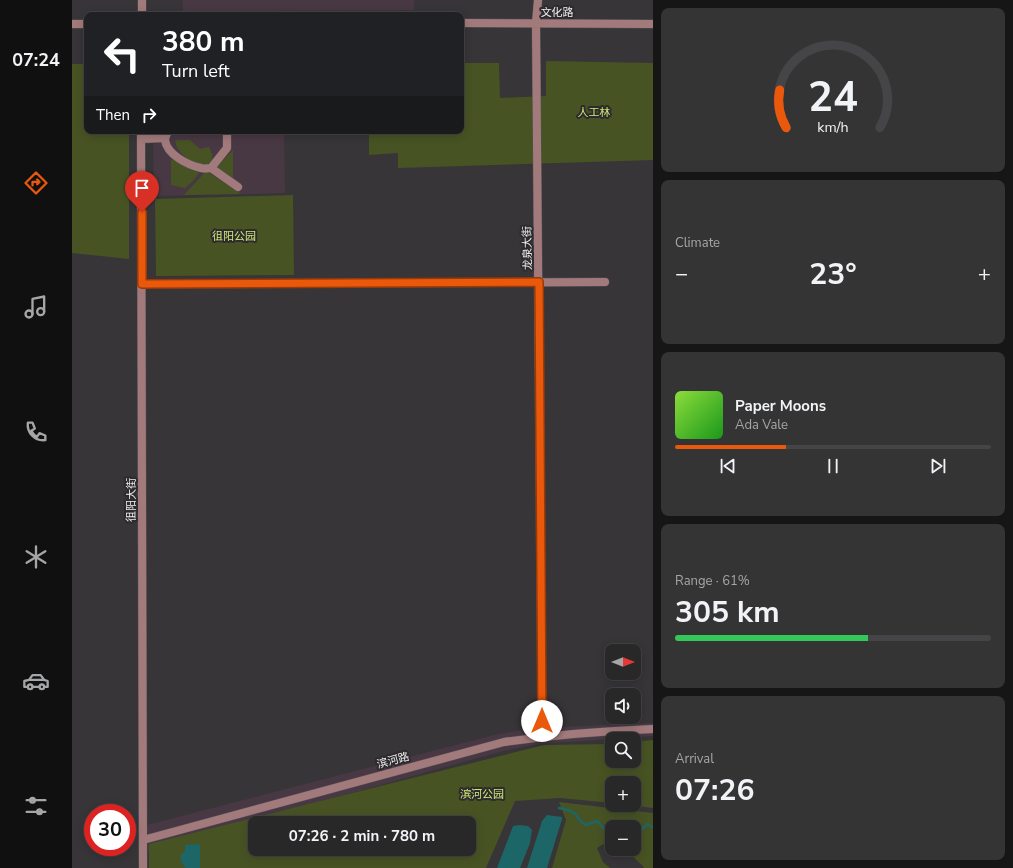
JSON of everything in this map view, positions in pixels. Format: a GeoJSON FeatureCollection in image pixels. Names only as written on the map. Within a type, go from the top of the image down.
{"type":"FeatureCollection","features":[{"type":"Feature","properties":{"kind":"street"},"geometry":{"type":"LineString","coordinates":[[142,0],[142,12]]}},
{"type":"Feature","properties":{"kind":"street","name":"龙泉大街"},"geometry":{"type":"LineString","coordinates":[[538,0],[536,23],[542,736]]}},
{"type":"Feature","properties":{"kind":"street","name":"文化路"},"geometry":{"type":"LineString","coordinates":[[464,23],[653,24]]}},
{"type":"Feature","properties":{"kind":"street"},"geometry":{"type":"LineString","coordinates":[[72,24],[84,24]]}},
{"type":"Feature","properties":{"kind":"street"},"geometry":{"type":"LineString","coordinates":[[211,168],[227,148],[227,134]]}},
{"type":"Feature","properties":{"kind":"street"},"geometry":{"type":"LineString","coordinates":[[141,135],[167,135],[167,145],[172,153],[202,168],[211,168],[238,188]]}},
{"type":"Feature","properties":{"kind":"street","name":"徂阳大街"},"geometry":{"type":"LineString","coordinates":[[141,135],[142,868]]}},
{"type":"Feature","properties":{"kind":"street"},"geometry":{"type":"LineString","coordinates":[[142,284],[605,282]]}},
{"type":"Feature","properties":{"kind":"street","name":"滨河路"},"geometry":{"type":"LineString","coordinates":[[143,840],[504,742],[542,736],[616,730],[653,729]]}},
{"type":"Feature","properties":{"kind":"shaded area"},"geometry":{"type":"Polygon","coordinates":[[[183,0],[414,0],[414,10],[183,11],[183,0]]]}},
{"type":"Feature","properties":{"kind":"shaded area"},"geometry":{"type":"Polygon","coordinates":[[[153,134],[284,134],[285,193],[154,196],[153,134]]]}},
{"type":"Feature","properties":{"kind":"shaded area"},"geometry":{"type":"Polygon","coordinates":[[[653,723],[653,736],[641,737],[641,732],[605,732],[605,739],[539,744],[503,751],[269,816],[248,816],[248,822],[208,833],[148,853],[147,825],[494,735],[535,728],[653,723]]]}},
{"type":"Feature","properties":{"kind":"green space","name":"人工林"},"geometry":{"type":"Polygon","coordinates":[[[546,61],[653,63],[653,160],[398,168],[398,153],[369,155],[369,134],[464,134],[464,63],[499,63],[500,98],[546,96],[546,61]]]}},
{"type":"Feature","properties":{"kind":"green space"},"geometry":{"type":"Polygon","coordinates":[[[72,64],[84,64],[84,134],[129,134],[129,259],[72,253],[72,64]]]}},
{"type":"Feature","properties":{"kind":"green space"},"geometry":{"type":"Polygon","coordinates":[[[190,140],[200,149],[209,147],[212,154],[212,161],[199,164],[185,157],[175,141],[190,140]]]}},
{"type":"Feature","properties":{"kind":"green space"},"geometry":{"type":"Polygon","coordinates":[[[233,150],[233,181],[216,168],[233,150]]]}},
{"type":"Feature","properties":{"kind":"green space"},"geometry":{"type":"Polygon","coordinates":[[[172,158],[199,173],[185,188],[171,185],[172,158]]]}},
{"type":"Feature","properties":{"kind":"green space"},"geometry":{"type":"Polygon","coordinates":[[[206,171],[241,194],[184,195],[206,171]]]}},
{"type":"Feature","properties":{"kind":"green space","name":"徂阳公园"},"geometry":{"type":"Polygon","coordinates":[[[293,195],[294,275],[156,276],[155,199],[293,195]]]}},
{"type":"Feature","properties":{"kind":"green space","name":"滨河公园"},"geometry":{"type":"Polygon","coordinates":[[[653,740],[653,808],[641,807],[641,776],[605,776],[605,802],[560,798],[515,801],[486,868],[149,868],[149,844],[248,819],[248,856],[476,856],[476,816],[261,816],[544,745],[605,744],[605,768],[641,768],[641,741],[653,740]]]}},
{"type":"Feature","properties":{"kind":"green space"},"geometry":{"type":"Polygon","coordinates":[[[559,802],[605,807],[605,812],[653,813],[653,868],[643,868],[644,867],[632,856],[641,856],[641,820],[605,820],[605,843],[597,848],[603,862],[610,868],[552,868],[566,820],[559,802]]]}},
{"type":"Feature","properties":{"kind":"water"},"geometry":{"type":"Polygon","coordinates":[[[547,815],[562,817],[562,819],[547,868],[527,868],[542,821],[547,815]]]}},
{"type":"Feature","properties":{"kind":"water"},"geometry":{"type":"Polygon","coordinates":[[[513,826],[528,826],[532,830],[530,843],[520,868],[497,868],[513,826]]]}},
{"type":"Feature","properties":{"kind":"water"},"geometry":{"type":"Polygon","coordinates":[[[200,844],[200,868],[186,868],[181,862],[180,858],[185,851],[185,845],[200,844]]]}},
{"type":"Feature","properties":{"kind":"waterway"},"geometry":{"type":"LineString","coordinates":[[559,808],[572,812],[581,822],[586,825],[597,821],[605,830]]}},
{"type":"Feature","properties":{"kind":"waterway"},"geometry":{"type":"LineString","coordinates":[[641,828],[643,829],[647,824],[653,827]]}},
{"type":"Feature","properties":{"kind":"route"},"geometry":{"type":"LineString","coordinates":[[142,212],[142,284],[539,282],[542,721]]}}]}
